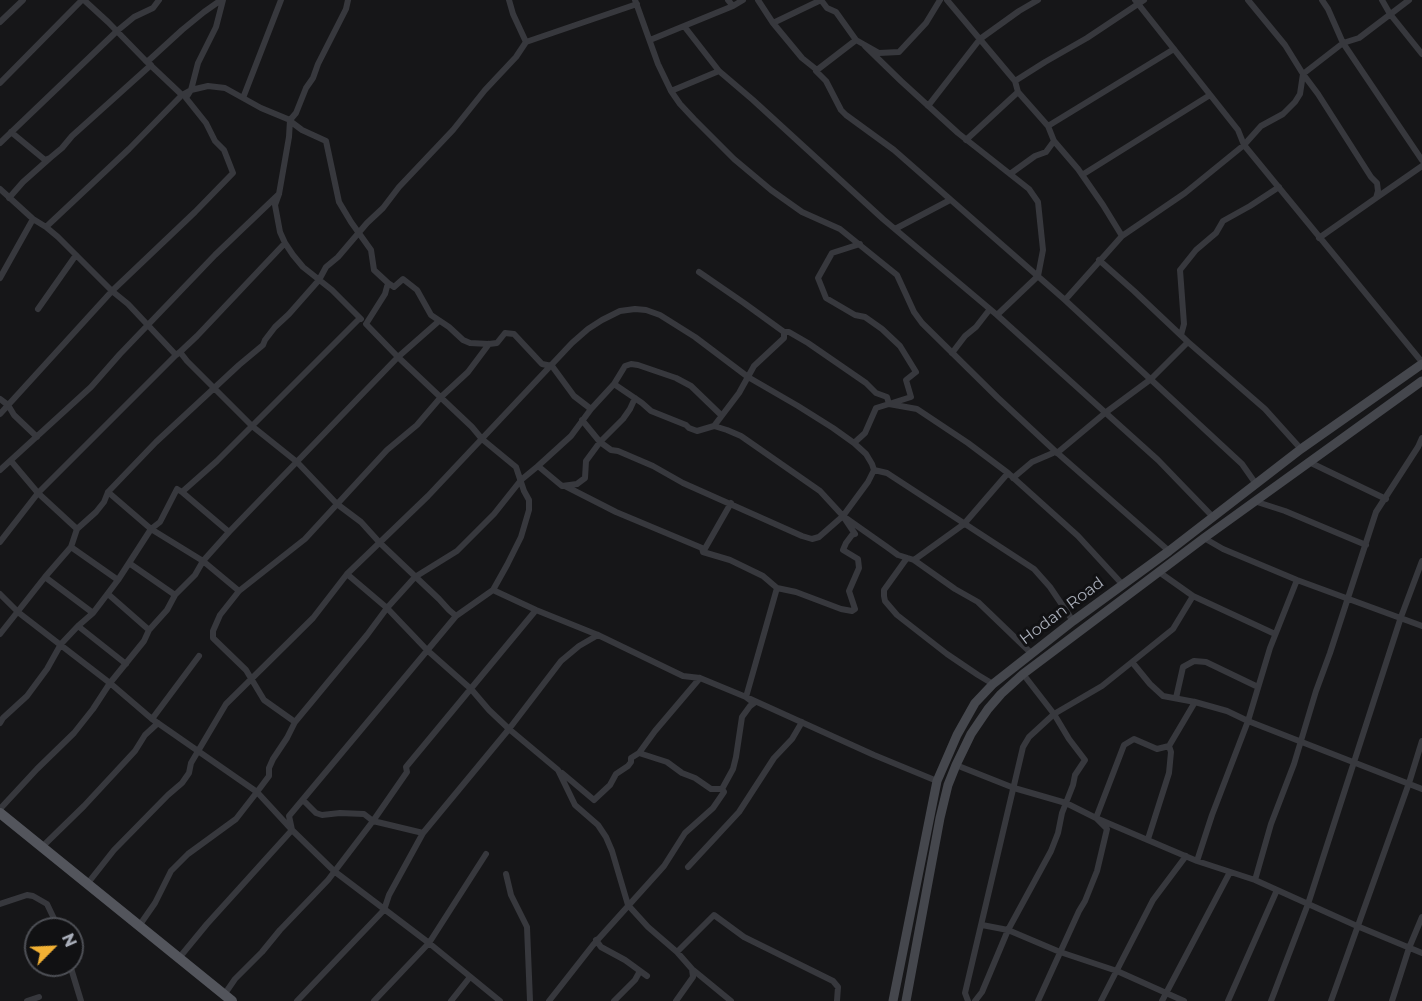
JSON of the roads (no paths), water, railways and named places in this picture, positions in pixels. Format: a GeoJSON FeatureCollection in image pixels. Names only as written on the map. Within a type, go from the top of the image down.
{"type":"FeatureCollection","features":[{"type":"Feature","properties":{"kind":"main road","name":"Hodan Road"},"geometry":{"type":"LineString","coordinates":[[893,1001],[936,781],[975,703],[993,684],[1073,621],[1169,551],[1301,449],[1422,363]]}},
{"type":"Feature","properties":{"kind":"main road","name":"Hodan Road"},"geometry":{"type":"LineString","coordinates":[[906,1001],[948,785],[971,734],[988,709],[1023,674],[1203,538],[1422,381]]}},
{"type":"Feature","properties":{"kind":"main road"},"geometry":{"type":"LineString","coordinates":[[0,811],[228,998]]}},
{"type":"Feature","properties":{"kind":"street"},"geometry":{"type":"LineString","coordinates":[[0,22],[23,0]]}},
{"type":"Feature","properties":{"kind":"street"},"geometry":{"type":"LineString","coordinates":[[0,83],[83,0],[182,95]]}},
{"type":"Feature","properties":{"kind":"street"},"geometry":{"type":"LineString","coordinates":[[94,9],[98,0]]}},
{"type":"Feature","properties":{"kind":"street"},"geometry":{"type":"LineString","coordinates":[[0,142],[117,31],[134,17],[153,8],[159,0]]}},
{"type":"Feature","properties":{"kind":"street"},"geometry":{"type":"LineString","coordinates":[[9,198],[182,30],[222,0]]}},
{"type":"Feature","properties":{"kind":"street"},"geometry":{"type":"LineString","coordinates":[[0,414],[112,291],[233,173],[224,150],[215,141],[207,123],[186,98],[191,90],[198,63],[216,27],[222,0]]}},
{"type":"Feature","properties":{"kind":"street"},"geometry":{"type":"LineString","coordinates":[[243,98],[281,0]]}},
{"type":"Feature","properties":{"kind":"street"},"geometry":{"type":"LineString","coordinates":[[292,830],[289,816],[427,650],[456,616],[493,590],[521,537],[529,510],[529,500],[516,467],[482,439],[342,300],[303,267],[285,243],[280,232],[275,205],[279,194],[290,121],[346,9],[348,0]]}},
{"type":"Feature","properties":{"kind":"street"},"geometry":{"type":"LineString","coordinates":[[509,0],[526,42]]}},
{"type":"Feature","properties":{"kind":"street"},"geometry":{"type":"LineString","coordinates":[[650,40],[730,3],[743,0]]}},
{"type":"Feature","properties":{"kind":"street"},"geometry":{"type":"LineString","coordinates":[[758,0],[773,23],[802,58],[826,81],[846,115],[894,150],[1065,300],[1242,464],[1256,484]]}},
{"type":"Feature","properties":{"kind":"street"},"geometry":{"type":"LineString","coordinates":[[773,23],[821,0],[827,8],[836,12],[856,40],[879,53],[898,52],[926,23],[940,0]]}},
{"type":"Feature","properties":{"kind":"street"},"geometry":{"type":"LineString","coordinates":[[947,0],[1015,81],[1018,92],[1048,126],[1054,141],[1082,175],[1122,236]]}},
{"type":"Feature","properties":{"kind":"street"},"geometry":{"type":"LineString","coordinates":[[928,106],[980,39],[1038,0]]}},
{"type":"Feature","properties":{"kind":"street"},"geometry":{"type":"LineString","coordinates":[[1015,81],[1087,38],[1136,2],[1144,0]]}},
{"type":"Feature","properties":{"kind":"street"},"geometry":{"type":"LineString","coordinates":[[1248,0],[1285,45],[1377,183],[1376,198]]}},
{"type":"Feature","properties":{"kind":"street"},"geometry":{"type":"LineString","coordinates":[[1322,0],[1343,43],[1422,160]]}},
{"type":"Feature","properties":{"kind":"street"},"geometry":{"type":"LineString","coordinates":[[1382,0],[1390,14],[1422,54]]}},
{"type":"Feature","properties":{"kind":"street"},"geometry":{"type":"LineString","coordinates":[[1065,300],[1122,236],[1185,193],[1244,145],[1260,126],[1283,114],[1300,94],[1303,74],[1343,43],[1359,38],[1409,0]]}},
{"type":"Feature","properties":{"kind":"street"},"geometry":{"type":"LineString","coordinates":[[0,634],[71,547],[77,529],[96,513],[108,492],[156,442],[247,357],[263,345],[275,327],[319,280],[326,267],[453,130],[485,90],[516,57],[526,42],[636,2],[658,64],[680,104],[726,151],[771,190],[802,212],[840,229],[897,275],[914,312],[922,323],[997,397],[1169,551]]}},
{"type":"Feature","properties":{"kind":"street"},"geometry":{"type":"LineString","coordinates":[[1136,2],[1238,130],[1244,145],[1422,363]]}},
{"type":"Feature","properties":{"kind":"street"},"geometry":{"type":"LineString","coordinates":[[684,26],[719,71],[1158,460],[1213,517]]}},
{"type":"Feature","properties":{"kind":"street"},"geometry":{"type":"LineString","coordinates":[[817,70],[856,40]]}},
{"type":"Feature","properties":{"kind":"street"},"geometry":{"type":"LineString","coordinates":[[865,46],[966,140],[1029,189],[1038,202],[1043,250],[1038,276],[997,315]]}},
{"type":"Feature","properties":{"kind":"street"},"geometry":{"type":"LineString","coordinates":[[1048,126],[1174,49]]}},
{"type":"Feature","properties":{"kind":"street"},"geometry":{"type":"LineString","coordinates":[[671,91],[719,71]]}},
{"type":"Feature","properties":{"kind":"street"},"geometry":{"type":"LineString","coordinates":[[46,227],[129,149],[182,95],[208,86],[225,88],[326,141],[339,202],[371,250],[374,270],[388,283],[394,287],[404,279],[417,290],[431,315],[470,343],[497,343],[506,333],[514,334],[542,364],[552,366],[574,396],[591,409]]}},
{"type":"Feature","properties":{"kind":"street"},"geometry":{"type":"LineString","coordinates":[[966,140],[1018,92]]}},
{"type":"Feature","properties":{"kind":"street"},"geometry":{"type":"LineString","coordinates":[[1082,175],[1210,95]]}},
{"type":"Feature","properties":{"kind":"street"},"geometry":{"type":"LineString","coordinates":[[11,132],[45,160],[50,158]]}},
{"type":"Feature","properties":{"kind":"street"},"geometry":{"type":"LineString","coordinates":[[1010,174],[1035,156],[1046,152],[1054,141]]}},
{"type":"Feature","properties":{"kind":"street"},"geometry":{"type":"LineString","coordinates":[[1319,238],[1422,166]]}},
{"type":"Feature","properties":{"kind":"street"},"geometry":{"type":"LineString","coordinates":[[1181,335],[1184,324],[1180,270],[1196,250],[1216,233],[1223,221],[1279,187]]}},
{"type":"Feature","properties":{"kind":"street"},"geometry":{"type":"LineString","coordinates":[[0,189],[76,255],[252,426],[297,462],[456,616]]}},
{"type":"Feature","properties":{"kind":"street"},"geometry":{"type":"LineString","coordinates":[[0,470],[91,387],[215,255],[279,194]]}},
{"type":"Feature","properties":{"kind":"street"},"geometry":{"type":"LineString","coordinates":[[895,229],[950,200]]}},
{"type":"Feature","properties":{"kind":"street"},"geometry":{"type":"LineString","coordinates":[[0,279],[33,219]]}},
{"type":"Feature","properties":{"kind":"street"},"geometry":{"type":"LineString","coordinates":[[0,542],[38,493],[197,336],[285,243]]}},
{"type":"Feature","properties":{"kind":"street"},"geometry":{"type":"LineString","coordinates":[[854,443],[865,433],[876,408],[911,397],[906,380],[916,372],[900,346],[882,329],[865,317],[855,315],[826,298],[818,278],[832,253],[860,244]]}},
{"type":"Feature","properties":{"kind":"street"},"geometry":{"type":"LineString","coordinates":[[38,309],[76,255]]}},
{"type":"Feature","properties":{"kind":"street"},"geometry":{"type":"LineString","coordinates":[[1099,260],[1264,409],[1301,449]]}},
{"type":"Feature","properties":{"kind":"street"},"geometry":{"type":"LineString","coordinates":[[699,273],[784,332],[789,332],[808,343],[866,383],[876,393],[887,397],[889,404]]}},
{"type":"Feature","properties":{"kind":"street"},"geometry":{"type":"LineString","coordinates":[[366,324],[385,294],[388,283]]}},
{"type":"Feature","properties":{"kind":"street"},"geometry":{"type":"LineString","coordinates":[[88,884],[114,850],[182,783],[189,773],[191,763],[226,704],[313,618],[347,574],[428,496],[588,329],[602,320],[620,311],[635,309],[660,315],[695,337],[748,377],[798,406],[854,443],[866,454],[874,471],[864,490],[843,516],[819,537],[812,539],[692,488],[653,466],[611,450],[600,442],[582,420]]}},
{"type":"Feature","properties":{"kind":"street"},"geometry":{"type":"LineString","coordinates":[[952,353],[990,309]]}},
{"type":"Feature","properties":{"kind":"street"},"geometry":{"type":"LineString","coordinates":[[182,492],[218,461],[360,318]]}},
{"type":"Feature","properties":{"kind":"street"},"geometry":{"type":"LineString","coordinates":[[0,811],[74,733],[144,641],[149,630],[167,610],[175,595],[195,575],[203,561],[398,357],[439,321]]}},
{"type":"Feature","properties":{"kind":"street"},"geometry":{"type":"LineString","coordinates":[[714,426],[739,393],[754,366],[784,338],[784,332]]}},
{"type":"Feature","properties":{"kind":"street"},"geometry":{"type":"LineString","coordinates":[[993,684],[947,654],[897,615],[885,601],[884,590],[911,559],[964,524],[1011,476],[1032,462],[1056,451],[1151,379],[1188,342]]}},
{"type":"Feature","properties":{"kind":"street"},"geometry":{"type":"LineString","coordinates":[[295,722],[264,700],[246,670],[213,638],[213,631],[220,615],[239,591],[305,539],[387,450],[417,425],[441,397],[468,372],[489,344]]}},
{"type":"Feature","properties":{"kind":"street"},"geometry":{"type":"LineString","coordinates":[[139,926],[155,903],[171,871],[188,854],[236,819],[269,776],[269,768],[273,759],[295,722],[387,609],[415,577],[458,551],[494,514],[521,480],[571,436],[614,384],[625,366],[638,365],[691,386],[721,415]]}},
{"type":"Feature","properties":{"kind":"street"},"geometry":{"type":"LineString","coordinates":[[538,466],[562,486],[616,512],[702,548],[703,552],[730,560],[763,576],[777,588],[796,592],[846,611],[855,609],[849,591],[859,568],[858,559],[843,550],[855,534],[843,516],[820,491],[741,436],[714,426],[697,431],[651,411],[614,384]]}},
{"type":"Feature","properties":{"kind":"street"},"geometry":{"type":"LineString","coordinates":[[565,486],[577,484],[585,478],[586,461],[600,442],[622,420],[635,398]]}},
{"type":"Feature","properties":{"kind":"street"},"geometry":{"type":"LineString","coordinates":[[0,399],[37,436]]}},
{"type":"Feature","properties":{"kind":"street"},"geometry":{"type":"LineString","coordinates":[[889,404],[917,409],[1011,476],[1077,536],[1123,585]]}},
{"type":"Feature","properties":{"kind":"street"},"geometry":{"type":"LineString","coordinates":[[1255,880],[1271,824],[1302,741],[1376,512],[1422,438]]}},
{"type":"Feature","properties":{"kind":"street"},"geometry":{"type":"LineString","coordinates":[[11,461],[38,493],[77,529]]}},
{"type":"Feature","properties":{"kind":"street"},"geometry":{"type":"LineString","coordinates":[[1309,462],[1386,499]]}},
{"type":"Feature","properties":{"kind":"street"},"geometry":{"type":"LineString","coordinates":[[874,471],[887,473],[1034,569],[1050,587],[1073,621]]}},
{"type":"Feature","properties":{"kind":"street"},"geometry":{"type":"LineString","coordinates":[[0,723],[27,696],[47,669],[61,644],[93,613],[108,594],[151,530],[160,522],[177,489],[229,532]]}},
{"type":"Feature","properties":{"kind":"street"},"geometry":{"type":"LineString","coordinates":[[108,492],[151,530],[203,561],[239,591]]}},
{"type":"Feature","properties":{"kind":"street"},"geometry":{"type":"LineString","coordinates":[[1254,501],[1285,511],[1366,545]]}},
{"type":"Feature","properties":{"kind":"street"},"geometry":{"type":"LineString","coordinates":[[703,552],[731,503]]}},
{"type":"Feature","properties":{"kind":"street"},"geometry":{"type":"LineString","coordinates":[[843,516],[893,551],[911,559],[978,602],[1031,653]]}},
{"type":"Feature","properties":{"kind":"street"},"geometry":{"type":"LineString","coordinates":[[1203,538],[1223,549],[1297,580],[1422,626]]}},
{"type":"Feature","properties":{"kind":"street"},"geometry":{"type":"LineString","coordinates":[[71,547],[118,580]]}},
{"type":"Feature","properties":{"kind":"street"},"geometry":{"type":"LineString","coordinates":[[1270,1001],[1308,904],[1401,617],[1422,561]]}},
{"type":"Feature","properties":{"kind":"street"},"geometry":{"type":"LineString","coordinates":[[129,563],[175,595]]}},
{"type":"Feature","properties":{"kind":"street"},"geometry":{"type":"LineString","coordinates":[[1159,572],[1193,596],[1275,634]]}},
{"type":"Feature","properties":{"kind":"street"},"geometry":{"type":"LineString","coordinates":[[347,574],[387,609],[427,650],[471,688],[509,729],[594,800],[610,786],[616,774],[628,766],[631,758],[639,753],[700,678]]}},
{"type":"Feature","properties":{"kind":"street"},"geometry":{"type":"LineString","coordinates":[[45,577],[93,613]]}},
{"type":"Feature","properties":{"kind":"street"},"geometry":{"type":"LineString","coordinates":[[1197,861],[1248,721],[1275,634],[1297,580]]}},
{"type":"Feature","properties":{"kind":"street"},"geometry":{"type":"LineString","coordinates":[[747,697],[777,588]]}},
{"type":"Feature","properties":{"kind":"street"},"geometry":{"type":"LineString","coordinates":[[493,590],[536,610],[598,634],[683,676],[700,678],[747,697],[936,781]]}},
{"type":"Feature","properties":{"kind":"street"},"geometry":{"type":"LineString","coordinates":[[0,594],[18,612],[158,723],[257,792],[334,871],[429,943],[500,1001]]}},
{"type":"Feature","properties":{"kind":"street"},"geometry":{"type":"LineString","coordinates":[[108,594],[149,630]]}},
{"type":"Feature","properties":{"kind":"street"},"geometry":{"type":"LineString","coordinates":[[968,1001],[965,993],[1023,747],[1029,736],[1054,714],[1102,686],[1173,628],[1193,596]]}},
{"type":"Feature","properties":{"kind":"street"},"geometry":{"type":"LineString","coordinates":[[228,998],[236,979],[328,880],[373,821],[406,772],[406,766],[536,610]]}},
{"type":"Feature","properties":{"kind":"street"},"geometry":{"type":"LineString","coordinates":[[78,626],[126,664]]}},
{"type":"Feature","properties":{"kind":"street"},"geometry":{"type":"LineString","coordinates":[[297,1001],[384,910],[389,895],[423,833],[509,729],[561,661],[598,634]]}},
{"type":"Feature","properties":{"kind":"street"},"geometry":{"type":"LineString","coordinates":[[152,718],[200,656]]}},
{"type":"Feature","properties":{"kind":"street"},"geometry":{"type":"LineString","coordinates":[[1176,698],[1183,667],[1194,661],[1206,662],[1258,687]]}},
{"type":"Feature","properties":{"kind":"street"},"geometry":{"type":"LineString","coordinates":[[1132,662],[1150,684],[1164,696],[1227,711],[1422,789]]}},
{"type":"Feature","properties":{"kind":"street"},"geometry":{"type":"LineString","coordinates":[[975,1001],[982,992],[1008,930],[1057,837],[1062,813],[1075,775],[1085,760],[1023,674]]}},
{"type":"Feature","properties":{"kind":"street"},"geometry":{"type":"LineString","coordinates":[[549,1001],[596,940],[664,866],[685,833],[719,801],[724,792],[722,789],[733,769],[742,717],[754,703],[747,697]]}},
{"type":"Feature","properties":{"kind":"street"},"geometry":{"type":"LineString","coordinates":[[1096,818],[1124,745],[1134,739],[1157,749],[1169,746],[1195,702]]}},
{"type":"Feature","properties":{"kind":"street"},"geometry":{"type":"LineString","coordinates":[[688,867],[739,812],[774,758],[792,739],[802,722]]}},
{"type":"Feature","properties":{"kind":"street"},"geometry":{"type":"LineString","coordinates":[[42,847],[84,807],[135,751],[145,735],[158,723]]}},
{"type":"Feature","properties":{"kind":"street"},"geometry":{"type":"LineString","coordinates":[[1331,1001],[1422,741]]}},
{"type":"Feature","properties":{"kind":"street"},"geometry":{"type":"LineString","coordinates":[[1148,839],[1169,773],[1171,752],[1169,746]]}},
{"type":"Feature","properties":{"kind":"street"},"geometry":{"type":"LineString","coordinates":[[639,753],[667,762],[711,789],[722,789]]}},
{"type":"Feature","properties":{"kind":"street"},"geometry":{"type":"LineString","coordinates":[[956,765],[1014,788],[1066,803],[1197,861],[1255,880],[1422,953]]}},
{"type":"Feature","properties":{"kind":"street"},"geometry":{"type":"LineString","coordinates":[[555,767],[561,773],[575,805],[598,825],[606,837],[628,905],[692,969],[731,1001]]}},
{"type":"Feature","properties":{"kind":"street"},"geometry":{"type":"LineString","coordinates":[[303,800],[316,813],[322,815],[364,814],[373,821],[423,833]]}},
{"type":"Feature","properties":{"kind":"street"},"geometry":{"type":"LineString","coordinates":[[1038,1001],[1089,891],[1100,860],[1107,829],[1096,818]]}},
{"type":"Feature","properties":{"kind":"street"},"geometry":{"type":"LineString","coordinates":[[179,958],[292,830]]}},
{"type":"Feature","properties":{"kind":"street"},"geometry":{"type":"LineString","coordinates":[[374,1001],[429,943],[486,854]]}},
{"type":"Feature","properties":{"kind":"street"},"geometry":{"type":"LineString","coordinates":[[1101,1001],[1153,900],[1186,856]]}},
{"type":"Feature","properties":{"kind":"street"},"geometry":{"type":"LineString","coordinates":[[1162,1001],[1230,872]]}},
{"type":"Feature","properties":{"kind":"street"},"geometry":{"type":"LineString","coordinates":[[506,874],[511,895],[527,927],[530,1001]]}},
{"type":"Feature","properties":{"kind":"street"},"geometry":{"type":"LineString","coordinates":[[1228,1001],[1277,890]]}},
{"type":"Feature","properties":{"kind":"street"},"geometry":{"type":"LineString","coordinates":[[0,904],[27,895],[33,896],[47,904],[53,917]]}},
{"type":"Feature","properties":{"kind":"street"},"geometry":{"type":"LineString","coordinates":[[677,952],[714,915],[744,937],[833,981],[838,987],[837,1001]]}},
{"type":"Feature","properties":{"kind":"street"},"geometry":{"type":"LineString","coordinates":[[1392,1001],[1409,948],[1422,917]]}},
{"type":"Feature","properties":{"kind":"street"},"geometry":{"type":"LineString","coordinates":[[982,925],[1008,930],[1060,952],[1117,971],[1184,1001]]}},
{"type":"Feature","properties":{"kind":"street"},"geometry":{"type":"LineString","coordinates":[[596,940],[601,947],[625,960],[647,976]]}},
{"type":"Feature","properties":{"kind":"street"},"geometry":{"type":"LineString","coordinates":[[676,1001],[693,976],[692,969]]}},
{"type":"Feature","properties":{"kind":"street"},"geometry":{"type":"LineString","coordinates":[[614,1001],[635,980],[640,971]]}},
{"type":"Feature","properties":{"kind":"street"},"geometry":{"type":"LineString","coordinates":[[74,977],[81,1001]]}},
{"type":"Feature","properties":{"kind":"street"},"geometry":{"type":"LineString","coordinates":[[451,1001],[470,977]]}},
{"type":"Feature","properties":{"kind":"street"},"geometry":{"type":"LineString","coordinates":[[27,1001],[39,997]]}}]}
